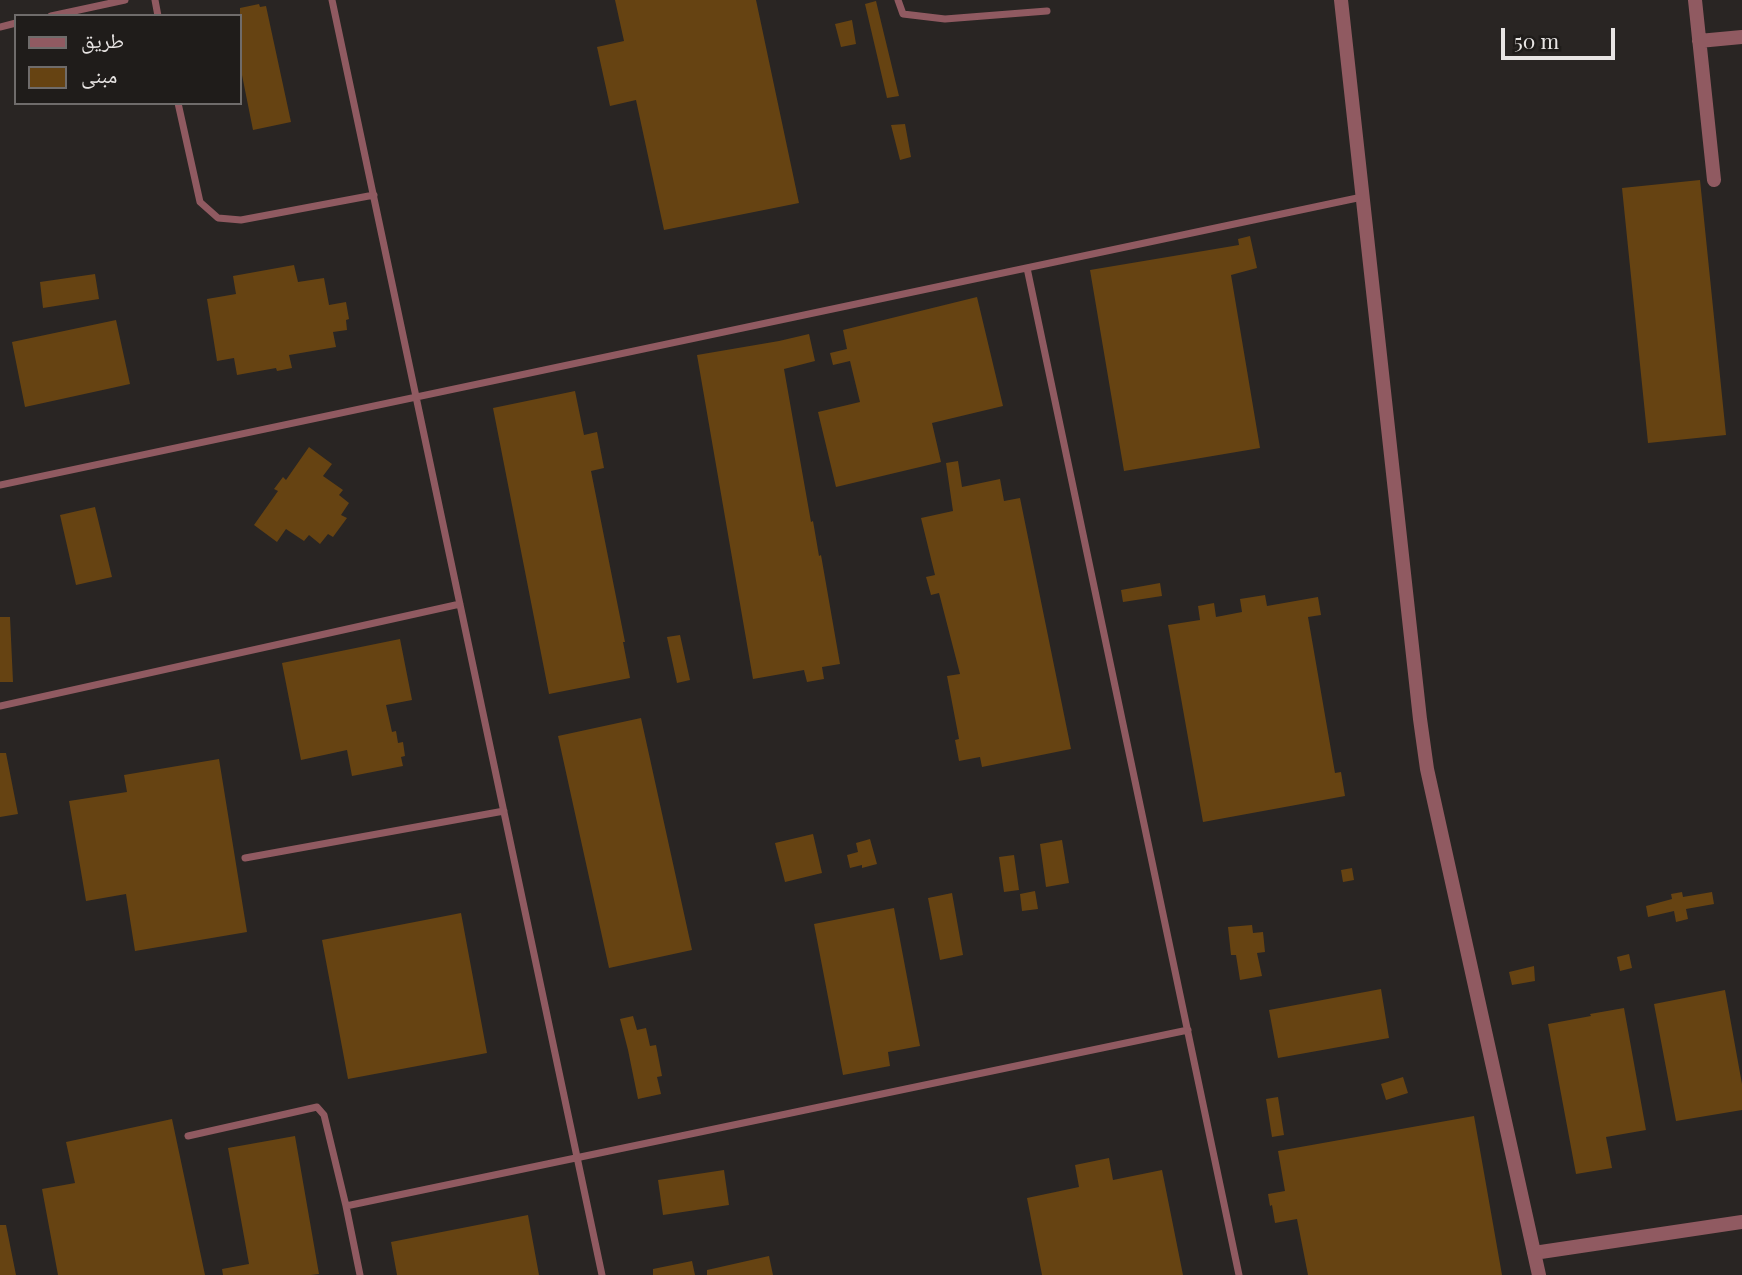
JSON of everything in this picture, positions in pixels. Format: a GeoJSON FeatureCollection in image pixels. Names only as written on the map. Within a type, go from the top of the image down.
{"type":"FeatureCollection","features":[{"type":"Feature","properties":{"kind":"street"},"geometry":{"type":"LineString","coordinates":[[1341,0],[1427,769],[1539,1275]]}},
{"type":"Feature","properties":{"kind":"street"},"geometry":{"type":"LineString","coordinates":[[1695,0],[1714,180]]}},
{"type":"Feature","properties":{"kind":"street"},"geometry":{"type":"LineString","coordinates":[[1699,41],[1742,37]]}},
{"type":"Feature","properties":{"kind":"street"},"geometry":{"type":"LineString","coordinates":[[1534,1253],[1742,1222]]}},
{"type":"Feature","properties":{"kind":"lane"},"geometry":{"type":"LineString","coordinates":[[60,14],[125,0]]}},
{"type":"Feature","properties":{"kind":"lane"},"geometry":{"type":"LineString","coordinates":[[332,0],[602,1275]]}},
{"type":"Feature","properties":{"kind":"lane"},"geometry":{"type":"LineString","coordinates":[[898,0],[903,14],[945,19],[1047,11]]}},
{"type":"Feature","properties":{"kind":"lane"},"geometry":{"type":"LineString","coordinates":[[178,105],[200,202],[218,218],[241,220],[374,195]]}},
{"type":"Feature","properties":{"kind":"lane"},"geometry":{"type":"LineString","coordinates":[[0,485],[1363,197]]}},
{"type":"Feature","properties":{"kind":"lane"},"geometry":{"type":"LineString","coordinates":[[1027,268],[1239,1275]]}},
{"type":"Feature","properties":{"kind":"lane"},"geometry":{"type":"LineString","coordinates":[[0,706],[460,604]]}},
{"type":"Feature","properties":{"kind":"lane"},"geometry":{"type":"LineString","coordinates":[[245,858],[504,811]]}},
{"type":"Feature","properties":{"kind":"lane"},"geometry":{"type":"LineString","coordinates":[[346,1206],[1188,1030]]}},
{"type":"Feature","properties":{"kind":"lane"},"geometry":{"type":"LineString","coordinates":[[188,1136],[317,1107],[324,1115],[360,1275]]}},
{"type":"Feature","properties":{"kind":"building"},"geometry":{"type":"Polygon","coordinates":[[[615,0],[756,0],[799,203],[664,230],[636,100],[610,106],[597,47],[624,41],[615,0]]]}},
{"type":"Feature","properties":{"kind":"building"},"geometry":{"type":"Polygon","coordinates":[[[876,1],[899,96],[887,98],[865,4],[876,1]]]}},
{"type":"Feature","properties":{"kind":"building"},"geometry":{"type":"Polygon","coordinates":[[[259,4],[260,7],[266,6],[291,122],[253,130],[242,75],[240,8],[259,4]]]}},
{"type":"Feature","properties":{"kind":"building"},"geometry":{"type":"Polygon","coordinates":[[[852,20],[856,44],[841,47],[835,24],[852,20]]]}},
{"type":"Feature","properties":{"kind":"building"},"geometry":{"type":"Polygon","coordinates":[[[905,124],[911,157],[900,160],[891,125],[905,124]]]}},
{"type":"Feature","properties":{"kind":"building"},"geometry":{"type":"Polygon","coordinates":[[[1700,180],[1726,435],[1648,443],[1622,188],[1700,180]]]}},
{"type":"Feature","properties":{"kind":"building"},"geometry":{"type":"Polygon","coordinates":[[[1250,236],[1257,268],[1231,275],[1260,448],[1124,471],[1090,270],[1239,245],[1238,239],[1250,236]]]}},
{"type":"Feature","properties":{"kind":"building"},"geometry":{"type":"Polygon","coordinates":[[[294,265],[298,282],[324,278],[329,305],[346,302],[349,319],[346,320],[347,330],[333,332],[336,347],[289,355],[292,368],[237,375],[234,358],[217,361],[207,299],[236,294],[233,276],[294,265]]]}},
{"type":"Feature","properties":{"kind":"building"},"geometry":{"type":"Polygon","coordinates":[[[95,274],[99,299],[43,308],[40,282],[95,274]]]}},
{"type":"Feature","properties":{"kind":"building"},"geometry":{"type":"Polygon","coordinates":[[[977,297],[1003,406],[932,423],[941,462],[836,487],[818,412],[860,402],[850,361],[833,365],[830,353],[847,349],[843,330],[977,297]]]}},
{"type":"Feature","properties":{"kind":"building"},"geometry":{"type":"Polygon","coordinates":[[[116,320],[130,384],[25,407],[12,342],[116,320]]]}},
{"type":"Feature","properties":{"kind":"building"},"geometry":{"type":"Polygon","coordinates":[[[809,334],[815,361],[784,369],[840,664],[822,667],[824,679],[807,682],[804,670],[753,679],[697,355],[809,334]]]}},
{"type":"Feature","properties":{"kind":"building"},"geometry":{"type":"Polygon","coordinates":[[[575,391],[584,435],[597,432],[604,468],[591,471],[630,678],[549,694],[493,408],[575,391]]]}},
{"type":"Feature","properties":{"kind":"building"},"geometry":{"type":"Polygon","coordinates":[[[309,447],[332,464],[323,476],[343,490],[339,495],[349,503],[341,515],[347,518],[333,537],[328,534],[320,544],[309,535],[304,541],[286,529],[277,542],[254,525],[278,491],[274,489],[283,477],[286,480],[309,447]]]}},
{"type":"Feature","properties":{"kind":"building"},"geometry":{"type":"Polygon","coordinates":[[[958,461],[962,487],[1000,479],[1004,501],[1020,498],[1071,749],[982,767],[980,757],[959,761],[955,740],[959,739],[947,676],[960,674],[939,593],[931,595],[926,577],[935,575],[921,518],[953,511],[946,463],[958,461]]]}},
{"type":"Feature","properties":{"kind":"building"},"geometry":{"type":"Polygon","coordinates":[[[95,507],[112,577],[76,585],[60,515],[95,507]]]}},
{"type":"Feature","properties":{"kind":"building"},"geometry":{"type":"Polygon","coordinates":[[[1160,583],[1162,596],[1123,602],[1121,590],[1160,583]]]}},
{"type":"Feature","properties":{"kind":"building"},"geometry":{"type":"Polygon","coordinates":[[[1265,595],[1267,606],[1318,597],[1321,615],[1308,617],[1335,773],[1341,772],[1345,796],[1203,822],[1168,625],[1200,620],[1198,606],[1214,603],[1216,617],[1242,612],[1240,599],[1265,595]]]}},
{"type":"Feature","properties":{"kind":"building"},"geometry":{"type":"Polygon","coordinates":[[[0,617],[10,617],[13,682],[0,682],[0,617]]]}},
{"type":"Feature","properties":{"kind":"building"},"geometry":{"type":"Polygon","coordinates":[[[680,635],[690,680],[677,683],[667,637],[680,635]]]}},
{"type":"Feature","properties":{"kind":"building"},"geometry":{"type":"Polygon","coordinates":[[[400,639],[412,700],[386,705],[392,732],[396,731],[398,743],[403,742],[403,766],[352,776],[347,750],[301,760],[282,663],[400,639]]]}},
{"type":"Feature","properties":{"kind":"building"},"geometry":{"type":"Polygon","coordinates":[[[641,718],[692,950],[609,968],[558,736],[641,718]]]}},
{"type":"Feature","properties":{"kind":"building"},"geometry":{"type":"Polygon","coordinates":[[[0,753],[6,753],[18,814],[0,817],[0,753]]]}},
{"type":"Feature","properties":{"kind":"building"},"geometry":{"type":"Polygon","coordinates":[[[219,759],[247,932],[135,951],[126,894],[86,901],[69,801],[127,792],[124,775],[219,759]]]}},
{"type":"Feature","properties":{"kind":"building"},"geometry":{"type":"Polygon","coordinates":[[[813,834],[822,873],[785,882],[775,843],[813,834]]]}},
{"type":"Feature","properties":{"kind":"building"},"geometry":{"type":"Polygon","coordinates":[[[870,839],[877,864],[850,868],[847,855],[858,852],[856,843],[870,839]]]}},
{"type":"Feature","properties":{"kind":"building"},"geometry":{"type":"Polygon","coordinates":[[[1062,840],[1069,883],[1046,887],[1040,844],[1062,840]]]}},
{"type":"Feature","properties":{"kind":"building"},"geometry":{"type":"Polygon","coordinates":[[[1014,855],[1019,890],[1004,892],[999,857],[1014,855]]]}},
{"type":"Feature","properties":{"kind":"building"},"geometry":{"type":"Polygon","coordinates":[[[1352,868],[1354,880],[1343,882],[1341,870],[1352,868]]]}},
{"type":"Feature","properties":{"kind":"building"},"geometry":{"type":"Polygon","coordinates":[[[1035,891],[1038,909],[1022,911],[1020,894],[1035,891]]]}},
{"type":"Feature","properties":{"kind":"building"},"geometry":{"type":"Polygon","coordinates":[[[1682,892],[1683,897],[1712,892],[1714,904],[1686,909],[1688,919],[1676,922],[1674,911],[1648,917],[1646,906],[1672,899],[1671,894],[1682,892]]]}},
{"type":"Feature","properties":{"kind":"building"},"geometry":{"type":"Polygon","coordinates":[[[952,893],[963,955],[940,960],[928,898],[952,893]]]}},
{"type":"Feature","properties":{"kind":"building"},"geometry":{"type":"Polygon","coordinates":[[[894,908],[920,1046],[888,1052],[890,1066],[843,1075],[814,924],[894,908]]]}},
{"type":"Feature","properties":{"kind":"building"},"geometry":{"type":"Polygon","coordinates":[[[461,913],[487,1053],[348,1079],[322,940],[461,913]]]}},
{"type":"Feature","properties":{"kind":"building"},"geometry":{"type":"Polygon","coordinates":[[[1252,925],[1253,933],[1263,932],[1265,952],[1257,953],[1262,976],[1240,980],[1236,955],[1231,955],[1228,927],[1252,925]]]}},
{"type":"Feature","properties":{"kind":"building"},"geometry":{"type":"Polygon","coordinates":[[[1629,954],[1632,968],[1620,971],[1617,957],[1629,954]]]}},
{"type":"Feature","properties":{"kind":"building"},"geometry":{"type":"Polygon","coordinates":[[[1534,966],[1535,981],[1512,985],[1509,972],[1534,966]]]}},
{"type":"Feature","properties":{"kind":"building"},"geometry":{"type":"Polygon","coordinates":[[[1381,989],[1389,1038],[1278,1058],[1269,1010],[1381,989]]]}},
{"type":"Feature","properties":{"kind":"building"},"geometry":{"type":"Polygon","coordinates":[[[1725,990],[1742,1084],[1742,1110],[1676,1121],[1654,1004],[1725,990]]]}},
{"type":"Feature","properties":{"kind":"building"},"geometry":{"type":"Polygon","coordinates":[[[1624,1008],[1646,1130],[1606,1137],[1612,1168],[1576,1174],[1548,1024],[1624,1008]]]}},
{"type":"Feature","properties":{"kind":"building"},"geometry":{"type":"Polygon","coordinates":[[[633,1016],[637,1030],[646,1028],[650,1046],[656,1045],[662,1076],[657,1077],[661,1094],[638,1099],[620,1019],[633,1016]]]}},
{"type":"Feature","properties":{"kind":"building"},"geometry":{"type":"Polygon","coordinates":[[[1403,1077],[1408,1093],[1386,1100],[1381,1084],[1403,1077]]]}},
{"type":"Feature","properties":{"kind":"building"},"geometry":{"type":"Polygon","coordinates":[[[1278,1097],[1284,1135],[1272,1137],[1266,1099],[1278,1097]]]}},
{"type":"Feature","properties":{"kind":"building"},"geometry":{"type":"Polygon","coordinates":[[[1474,1116],[1502,1275],[1308,1275],[1297,1219],[1275,1223],[1272,1205],[1270,1206],[1268,1194],[1285,1191],[1278,1151],[1474,1116]]]}},
{"type":"Feature","properties":{"kind":"building"},"geometry":{"type":"Polygon","coordinates":[[[172,1119],[205,1275],[58,1275],[42,1189],[75,1183],[66,1142],[172,1119]]]}},
{"type":"Feature","properties":{"kind":"building"},"geometry":{"type":"Polygon","coordinates":[[[295,1136],[319,1274],[223,1275],[222,1269],[249,1264],[228,1148],[295,1136]]]}},
{"type":"Feature","properties":{"kind":"building"},"geometry":{"type":"Polygon","coordinates":[[[1109,1158],[1113,1180],[1162,1170],[1183,1275],[1042,1275],[1027,1198],[1079,1187],[1075,1165],[1109,1158]]]}},
{"type":"Feature","properties":{"kind":"building"},"geometry":{"type":"Polygon","coordinates":[[[724,1170],[729,1205],[663,1215],[658,1180],[724,1170]]]}},
{"type":"Feature","properties":{"kind":"building"},"geometry":{"type":"Polygon","coordinates":[[[528,1215],[539,1275],[397,1275],[391,1242],[528,1215]]]}},
{"type":"Feature","properties":{"kind":"building"},"geometry":{"type":"Polygon","coordinates":[[[0,1225],[6,1225],[16,1275],[0,1275],[0,1225]]]}},
{"type":"Feature","properties":{"kind":"building"},"geometry":{"type":"Polygon","coordinates":[[[769,1256],[773,1275],[707,1275],[707,1270],[769,1256]]]}},
{"type":"Feature","properties":{"kind":"building"},"geometry":{"type":"Polygon","coordinates":[[[692,1261],[695,1275],[653,1275],[653,1269],[692,1261]]]}}]}
